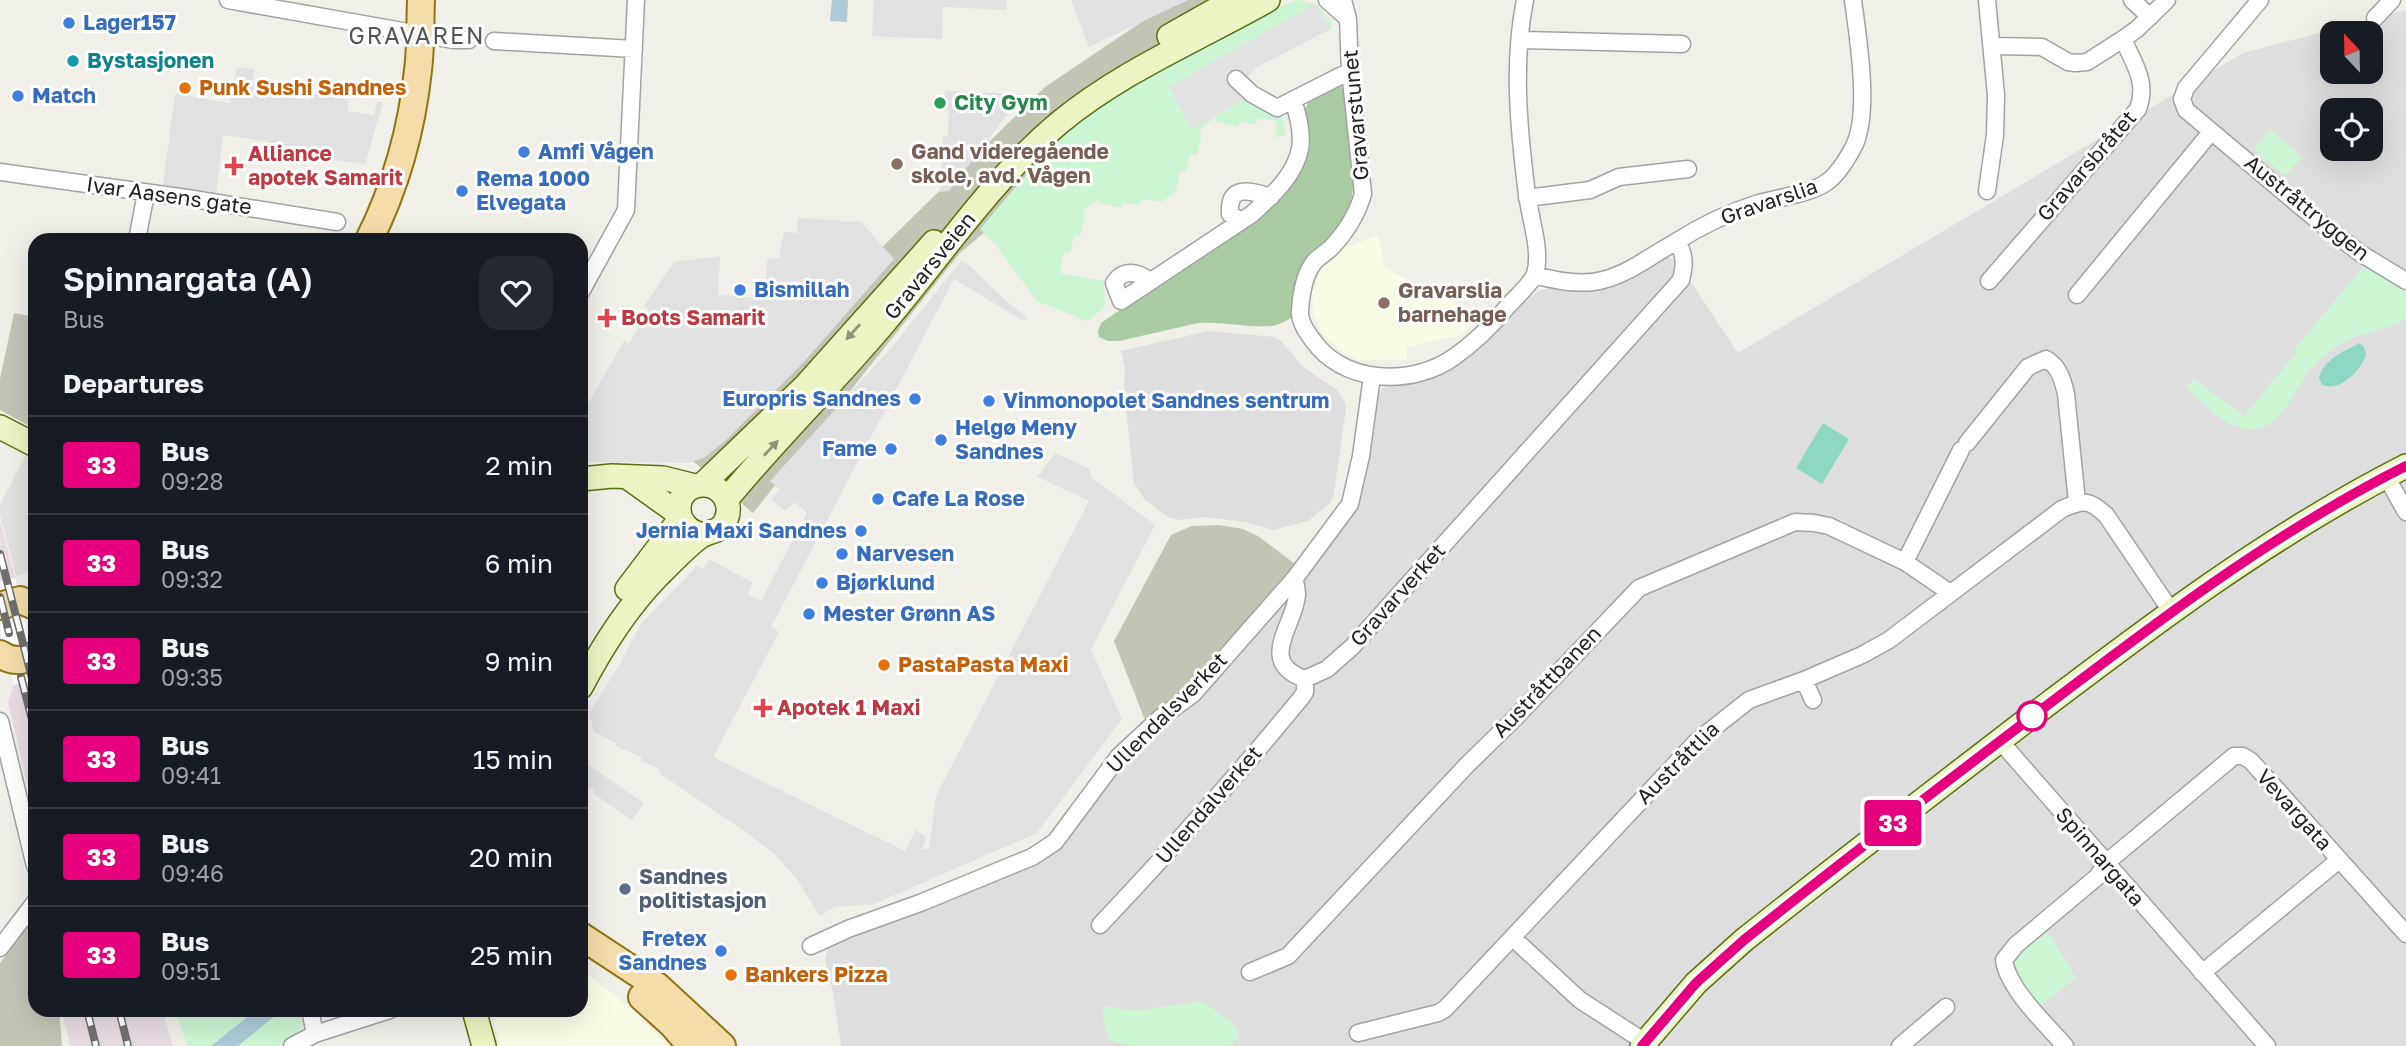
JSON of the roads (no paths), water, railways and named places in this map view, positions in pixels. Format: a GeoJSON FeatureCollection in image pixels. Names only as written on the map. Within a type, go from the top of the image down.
{"type":"FeatureCollection","features":[{"type":"Feature","properties":{"kind":"main road"},"geometry":{"type":"LineString","coordinates":[[372,233],[393,182],[412,113],[419,68],[421,0]]}},
{"type":"Feature","properties":{"kind":"main road","name":"Gravarsveien"},"geometry":{"type":"LineString","coordinates":[[699,486],[806,385],[992,176],[1046,122],[1114,68],[1233,0]]}},
{"type":"Feature","properties":{"kind":"main road","name":"Gravarsveien"},"geometry":{"type":"LineString","coordinates":[[727,499],[756,463],[856,358],[997,184],[1045,136],[1096,95],[1146,63],[1268,0]]}},
{"type":"Feature","properties":{"kind":"main road"},"geometry":{"type":"LineString","coordinates":[[0,427],[28,441]]}},
{"type":"Feature","properties":{"kind":"main road"},"geometry":{"type":"LineString","coordinates":[[1644,1044],[1696,983],[1744,940],[2000,741],[2171,611],[2230,570],[2396,471]]}},
{"type":"Feature","properties":{"kind":"main road"},"geometry":{"type":"LineString","coordinates":[[588,479],[627,477],[663,478],[718,489],[727,499],[729,510],[724,525],[704,535],[688,529],[680,517],[657,496],[627,477]]}},
{"type":"Feature","properties":{"kind":"main road"},"geometry":{"type":"LineString","coordinates":[[588,650],[619,599],[680,517],[682,497],[699,486]]}},
{"type":"Feature","properties":{"kind":"main road"},"geometry":{"type":"LineString","coordinates":[[588,675],[620,619],[659,575],[704,535]]}},
{"type":"Feature","properties":{"kind":"main road"},"geometry":{"type":"LineString","coordinates":[[0,606],[13,601],[28,601]]}},
{"type":"Feature","properties":{"kind":"main road"},"geometry":{"type":"LineString","coordinates":[[0,654],[11,660],[28,658]]}},
{"type":"Feature","properties":{"kind":"main road"},"geometry":{"type":"LineString","coordinates":[[588,941],[657,986],[722,1046]]}},
{"type":"Feature","properties":{"kind":"main road"},"geometry":{"type":"LineString","coordinates":[[588,958],[652,1004],[691,1046]]}},
{"type":"Feature","properties":{"kind":"main road"},"geometry":{"type":"LineString","coordinates":[[476,1017],[484,1046]]}},
{"type":"Feature","properties":{"kind":"street"},"geometry":{"type":"LineString","coordinates":[[228,0],[419,35],[469,40]]}},
{"type":"Feature","properties":{"kind":"street"},"geometry":{"type":"LineString","coordinates":[[588,279],[626,211],[636,0]]}},
{"type":"Feature","properties":{"kind":"street","name":"Gravarstunet"},"geometry":{"type":"LineString","coordinates":[[1327,0],[1348,19]]}},
{"type":"Feature","properties":{"kind":"street","name":"Gravarstunet"},"geometry":{"type":"LineString","coordinates":[[1343,0],[1348,19],[1350,71],[1363,194],[1359,209],[1350,225],[1315,262],[1303,285],[1299,315],[1310,338],[1331,361],[1348,370],[1372,376],[1414,374],[1454,358],[1500,316],[1535,275]]}},
{"type":"Feature","properties":{"kind":"street"},"geometry":{"type":"LineString","coordinates":[[1525,0],[1517,97],[1527,198],[1536,237],[1535,275]]}},
{"type":"Feature","properties":{"kind":"street","name":"Gravarslia"},"geometry":{"type":"LineString","coordinates":[[1535,275],[1573,283],[1601,281],[1627,272],[1697,229],[1745,209],[1826,183],[1854,147],[1860,123],[1861,75],[1853,0]]}},
{"type":"Feature","properties":{"kind":"street"},"geometry":{"type":"LineString","coordinates":[[1987,0],[1996,95],[1995,135],[1987,191]]}},
{"type":"Feature","properties":{"kind":"street"},"geometry":{"type":"LineString","coordinates":[[2132,0],[2150,17]]}},
{"type":"Feature","properties":{"kind":"street"},"geometry":{"type":"LineString","coordinates":[[1993,46],[2042,47],[2068,62],[2087,62],[2123,39],[2167,0]]}},
{"type":"Feature","properties":{"kind":"street","name":"Austråttryggen"},"geometry":{"type":"LineString","coordinates":[[2260,0],[2186,88],[2182,99],[2186,110],[2360,253],[2406,281]]}},
{"type":"Feature","properties":{"kind":"street"},"geometry":{"type":"LineString","coordinates":[[2375,18],[2392,0]]}},
{"type":"Feature","properties":{"kind":"street","name":"Gravarsbråtet"},"geometry":{"type":"LineString","coordinates":[[1989,281],[2138,109],[2143,95],[2142,83],[2123,39]]}},
{"type":"Feature","properties":{"kind":"street"},"geometry":{"type":"LineString","coordinates":[[1520,40],[1682,44]]}},
{"type":"Feature","properties":{"kind":"street"},"geometry":{"type":"LineString","coordinates":[[494,41],[634,49]]}},
{"type":"Feature","properties":{"kind":"street"},"geometry":{"type":"LineString","coordinates":[[1236,79],[1252,94],[1277,108],[1350,71]]}},
{"type":"Feature","properties":{"kind":"street"},"geometry":{"type":"LineString","coordinates":[[1121,301],[1241,220],[1270,197],[1287,176],[1300,149],[1300,130],[1293,100]]}},
{"type":"Feature","properties":{"kind":"street"},"geometry":{"type":"LineString","coordinates":[[2077,295],[2211,132]]}},
{"type":"Feature","properties":{"kind":"street"},"geometry":{"type":"LineString","coordinates":[[1527,198],[1590,190],[1619,177],[1688,169]]}},
{"type":"Feature","properties":{"kind":"street","name":"Ivar Aasens gate"},"geometry":{"type":"LineString","coordinates":[[0,172],[337,222]]}},
{"type":"Feature","properties":{"kind":"street"},"geometry":{"type":"LineString","coordinates":[[1241,220],[1230,214],[1231,200],[1236,194],[1244,191],[1270,197]]}},
{"type":"Feature","properties":{"kind":"street"},"geometry":{"type":"LineString","coordinates":[[138,233],[146,193]]}},
{"type":"Feature","properties":{"kind":"street","name":"Gravarverket"},"geometry":{"type":"LineString","coordinates":[[1304,679],[1327,669],[1352,647],[1681,280],[1685,265],[1683,252],[1677,241]]}},
{"type":"Feature","properties":{"kind":"street"},"geometry":{"type":"LineString","coordinates":[[1905,562],[1964,447],[2028,367],[2046,359],[2052,362],[2062,378],[2066,394],[2077,502]]}},
{"type":"Feature","properties":{"kind":"street"},"geometry":{"type":"LineString","coordinates":[[1304,679],[1288,670],[1280,651],[1281,639],[1297,595],[1294,578],[1350,504],[1361,456],[1372,376]]}},
{"type":"Feature","properties":{"kind":"street"},"geometry":{"type":"LineString","coordinates":[[2396,471],[2406,512]]}},
{"type":"Feature","properties":{"kind":"street"},"geometry":{"type":"LineString","coordinates":[[1949,592],[2048,519],[2077,502],[2093,503],[2106,515],[2171,611]]}},
{"type":"Feature","properties":{"kind":"street","name":"Austråttbanen"},"geometry":{"type":"LineString","coordinates":[[1250,972],[1288,956],[1466,765],[1514,719],[1639,588],[1795,522],[1829,526],[1905,562],[1949,592]]}},
{"type":"Feature","properties":{"kind":"street","name":"Ullendalsverket"},"geometry":{"type":"LineString","coordinates":[[811,946],[1032,857],[1055,842],[1119,757],[1160,718],[1193,694],[1294,578]]}},
{"type":"Feature","properties":{"kind":"street","name":"Austråttlia"},"geometry":{"type":"LineString","coordinates":[[1358,1033],[1445,1009],[1697,741],[1749,700],[1862,655],[1889,640],[1949,592]]}},
{"type":"Feature","properties":{"kind":"street","name":"Ullendalverket"},"geometry":{"type":"LineString","coordinates":[[1100,925],[1168,854],[1245,766],[1301,698],[1305,692],[1304,679]]}},
{"type":"Feature","properties":{"kind":"street"},"geometry":{"type":"LineString","coordinates":[[1804,680],[1813,700]]}},
{"type":"Feature","properties":{"kind":"street"},"geometry":{"type":"LineString","coordinates":[[0,721],[28,837]]}},
{"type":"Feature","properties":{"kind":"street","name":"Spinnargata"},"geometry":{"type":"LineString","coordinates":[[2000,741],[2267,1046]]}},
{"type":"Feature","properties":{"kind":"street","name":"Vevargata"},"geometry":{"type":"LineString","coordinates":[[2106,863],[2234,756],[2243,756],[2251,761],[2406,934]]}},
{"type":"Feature","properties":{"kind":"street"},"geometry":{"type":"LineString","coordinates":[[2202,973],[2339,860]]}},
{"type":"Feature","properties":{"kind":"street"},"geometry":{"type":"LineString","coordinates":[[2065,1046],[2006,971],[2004,960],[2016,945],[2096,877],[2106,863]]}},
{"type":"Feature","properties":{"kind":"street"},"geometry":{"type":"LineString","coordinates":[[0,948],[28,911]]}},
{"type":"Feature","properties":{"kind":"street"},"geometry":{"type":"LineString","coordinates":[[1513,938],[1580,1000],[1644,1044]]}},
{"type":"Feature","properties":{"kind":"street"},"geometry":{"type":"LineString","coordinates":[[1900,1046],[1946,1007]]}},
{"type":"Feature","properties":{"kind":"street"},"geometry":{"type":"LineString","coordinates":[[311,1017],[314,1034]]}},
{"type":"Feature","properties":{"kind":"street"},"geometry":{"type":"LineString","coordinates":[[292,1046],[314,1034],[368,1017]]}},
{"type":"Feature","properties":{"kind":"water"},"geometry":{"type":"Polygon","coordinates":[[[832,0],[848,0],[847,22],[830,21],[832,0]]]}},
{"type":"Feature","properties":{"kind":"water"},"geometry":{"type":"Polygon","coordinates":[[[247,1017],[274,1017],[238,1046],[211,1046],[247,1017]]]}},
{"type":"Feature","properties":{"kind":"railway"},"geometry":{"type":"LineString","coordinates":[[0,554],[28,663]]}},
{"type":"Feature","properties":{"kind":"railway"},"geometry":{"type":"LineString","coordinates":[[0,597],[9,633]]}},
{"type":"Feature","properties":{"kind":"railway"},"geometry":{"type":"LineString","coordinates":[[21,677],[28,704]]}},
{"type":"Feature","properties":{"kind":"railway"},"geometry":{"type":"LineString","coordinates":[[89,1017],[96,1046]]}},
{"type":"Feature","properties":{"kind":"railway"},"geometry":{"type":"LineString","coordinates":[[121,1017],[128,1046]]}},
{"type":"Feature","properties":{"kind":"place","name":"Lager157"},"geometry":{"type":"Point","coordinates":[69,23]}},
{"type":"Feature","properties":{"kind":"place","name":"Bystasjonen"},"geometry":{"type":"Point","coordinates":[73,61]}},
{"type":"Feature","properties":{"kind":"place","name":"Punk Sushi Sandnes"},"geometry":{"type":"Point","coordinates":[185,88]}},
{"type":"Feature","properties":{"kind":"place","name":"Match"},"geometry":{"type":"Point","coordinates":[18,96]}},
{"type":"Feature","properties":{"kind":"place","name":"City Gym"},"geometry":{"type":"Point","coordinates":[940,103]}},
{"type":"Feature","properties":{"kind":"place","name":"Amfi Vågen"},"geometry":{"type":"Point","coordinates":[524,152]}},
{"type":"Feature","properties":{"kind":"place","name":"Gand videregående skole, avd. Vågen"},"geometry":{"type":"Point","coordinates":[897,164]}},
{"type":"Feature","properties":{"kind":"place","name":"Alliance apotek Samarit"},"geometry":{"type":"Point","coordinates":[234,166]}},
{"type":"Feature","properties":{"kind":"place","name":"Rema 1000 Elvegata"},"geometry":{"type":"Point","coordinates":[462,191]}},
{"type":"Feature","properties":{"kind":"place","name":"Bismillah"},"geometry":{"type":"Point","coordinates":[740,290]}},
{"type":"Feature","properties":{"kind":"place","name":"Gravarslia barnehage"},"geometry":{"type":"Point","coordinates":[1384,303]}},
{"type":"Feature","properties":{"kind":"place","name":"Boots Samarit"},"geometry":{"type":"Point","coordinates":[607,318]}},
{"type":"Feature","properties":{"kind":"place","name":"Europris Sandnes"},"geometry":{"type":"Point","coordinates":[915,399]}},
{"type":"Feature","properties":{"kind":"place","name":"Vinmonopolet Sandnes sentrum"},"geometry":{"type":"Point","coordinates":[989,401]}},
{"type":"Feature","properties":{"kind":"place","name":"Helgø Meny Sandnes"},"geometry":{"type":"Point","coordinates":[941,440]}},
{"type":"Feature","properties":{"kind":"place","name":"Fame"},"geometry":{"type":"Point","coordinates":[891,449]}},
{"type":"Feature","properties":{"kind":"place","name":"Cafe La Rose"},"geometry":{"type":"Point","coordinates":[878,499]}},
{"type":"Feature","properties":{"kind":"place","name":"Jernia Maxi Sandnes"},"geometry":{"type":"Point","coordinates":[861,531]}},
{"type":"Feature","properties":{"kind":"place","name":"Narvesen"},"geometry":{"type":"Point","coordinates":[842,554]}},
{"type":"Feature","properties":{"kind":"place","name":"Bjørklund"},"geometry":{"type":"Point","coordinates":[822,583]}},
{"type":"Feature","properties":{"kind":"place","name":"Mester Grønn AS"},"geometry":{"type":"Point","coordinates":[809,614]}},
{"type":"Feature","properties":{"kind":"place","name":"PastaPasta Maxi"},"geometry":{"type":"Point","coordinates":[884,665]}},
{"type":"Feature","properties":{"kind":"place","name":"Apotek 1 Maxi"},"geometry":{"type":"Point","coordinates":[763,708]}},
{"type":"Feature","properties":{"kind":"place","name":"Sandnes politistasjon"},"geometry":{"type":"Point","coordinates":[625,889]}},
{"type":"Feature","properties":{"kind":"place","name":"Fretex Sandnes"},"geometry":{"type":"Point","coordinates":[721,951]}},
{"type":"Feature","properties":{"kind":"place","name":"Bankers Pizza"},"geometry":{"type":"Point","coordinates":[731,975]}},
{"type":"Feature","properties":{"kind":"district","name":"GRAVAREN"},"geometry":{"type":"Point","coordinates":[417,36]}}]}
